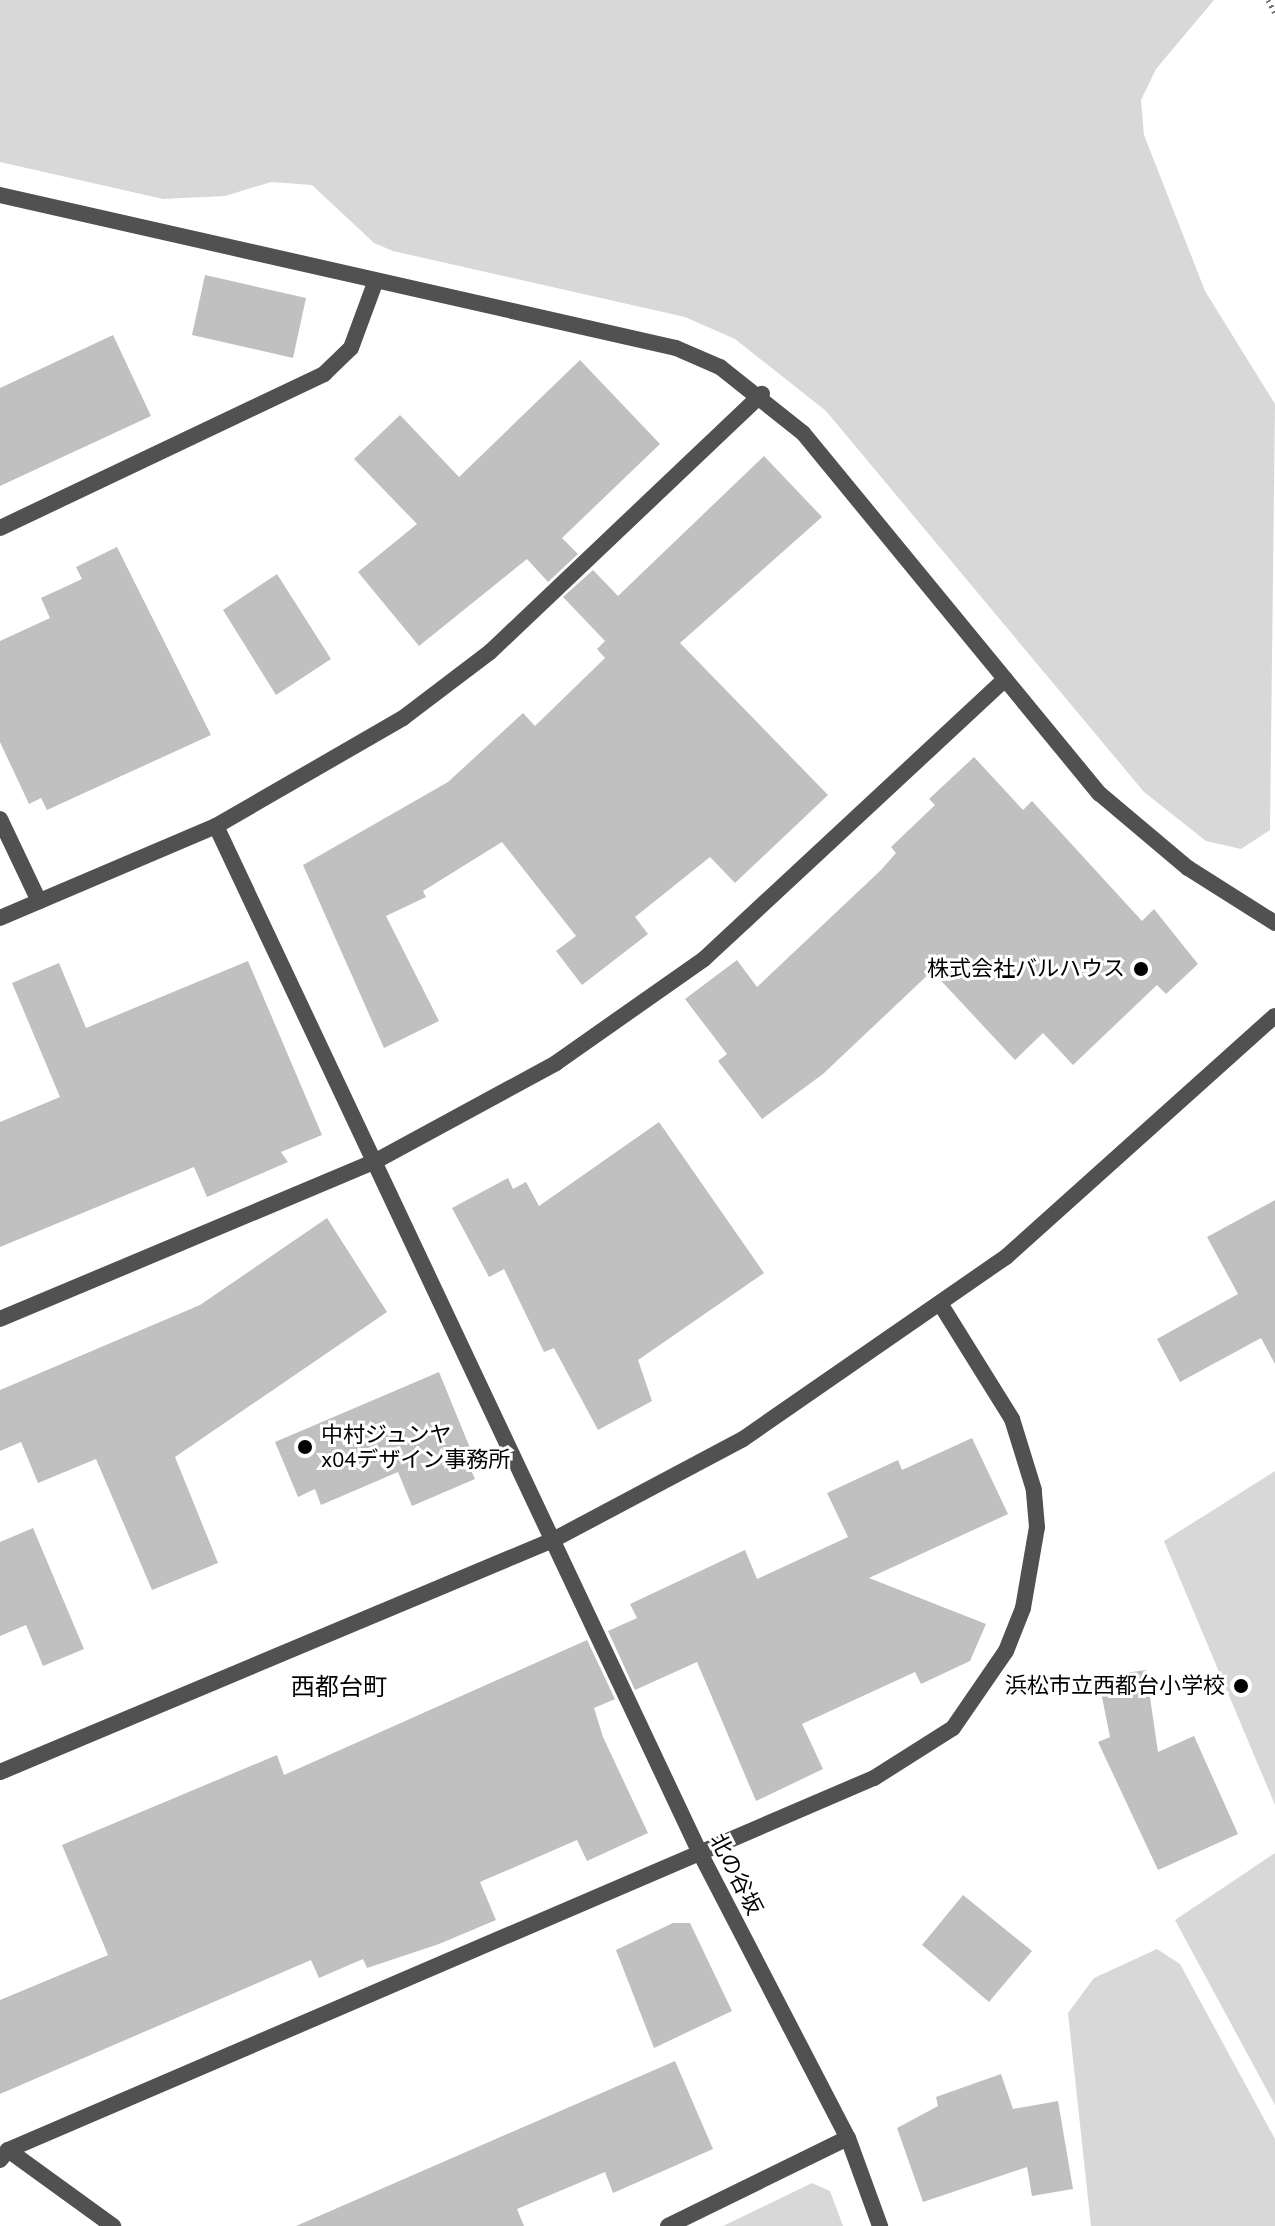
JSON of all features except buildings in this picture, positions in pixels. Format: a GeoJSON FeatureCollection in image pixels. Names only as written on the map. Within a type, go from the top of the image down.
{"type":"FeatureCollection","features":[{"type":"Feature","properties":{"kind":"street"},"geometry":{"type":"LineString","coordinates":[[0,195],[676,348],[762,394],[803,433],[1005,679],[1131,823],[1275,923]]}},
{"type":"Feature","properties":{"kind":"street"},"geometry":{"type":"LineString","coordinates":[[0,528],[324,374],[351,348],[376,280]]}},
{"type":"Feature","properties":{"kind":"street"},"geometry":{"type":"LineString","coordinates":[[0,918],[216,826],[390,727],[490,652],[762,394]]}},
{"type":"Feature","properties":{"kind":"street"},"geometry":{"type":"LineString","coordinates":[[0,1319],[374,1162],[556,1063],[704,959],[1005,679]]}},
{"type":"Feature","properties":{"kind":"street"},"geometry":{"type":"LineString","coordinates":[[0,819],[39,901]]}},
{"type":"Feature","properties":{"kind":"street","name":"北の谷坂"},"geometry":{"type":"LineString","coordinates":[[216,826],[700,1853],[848,2138],[880,2226]]}},
{"type":"Feature","properties":{"kind":"street"},"geometry":{"type":"LineString","coordinates":[[0,1772],[553,1540],[743,1439],[941,1305],[1070,1206],[1275,1016]]}},
{"type":"Feature","properties":{"kind":"street"},"geometry":{"type":"LineString","coordinates":[[4,2155],[916,1757],[963,1716],[1006,1651],[1033,1563],[1034,1490],[1012,1419],[941,1305]]}},
{"type":"Feature","properties":{"kind":"street"},"geometry":{"type":"LineString","coordinates":[[668,2226],[848,2138]]}},
{"type":"Feature","properties":{"kind":"street"},"geometry":{"type":"LineString","coordinates":[[4,2155],[113,2226]]}},
{"type":"Feature","properties":{"kind":"path"},"geometry":{"type":"LineString","coordinates":[[1268,0],[1275,13]]}},
{"type":"Feature","properties":{"kind":"shaded area"},"geometry":{"type":"Polygon","coordinates":[[[0,0],[1214,0],[1156,69],[1141,100],[1144,135],[1205,291],[1275,404],[1270,830],[1241,849],[1206,841],[1144,792],[826,411],[735,339],[685,317],[393,251],[374,243],[312,185],[271,182],[225,196],[163,199],[0,162],[0,0]]]}},
{"type":"Feature","properties":{"kind":"shaded area"},"geometry":{"type":"Polygon","coordinates":[[[1275,1471],[1275,1805],[1164,1541],[1275,1471]]]}},
{"type":"Feature","properties":{"kind":"shaded area"},"geometry":{"type":"Polygon","coordinates":[[[1275,1853],[1275,2105],[1175,1920],[1275,1853]]]}},
{"type":"Feature","properties":{"kind":"shaded area"},"geometry":{"type":"Polygon","coordinates":[[[1157,1949],[1180,1964],[1275,2139],[1275,2226],[1091,2226],[1068,2013],[1094,1978],[1157,1949]]]}},
{"type":"Feature","properties":{"kind":"shaded area"},"geometry":{"type":"Polygon","coordinates":[[[812,2183],[830,2191],[843,2226],[723,2226],[812,2183]]]}},
{"type":"Feature","properties":{"kind":"place","name":"株式会社バルハウス"},"geometry":{"type":"Point","coordinates":[1141,969]}},
{"type":"Feature","properties":{"kind":"place","name":"中村ジュンヤ x04デザイン事務所"},"geometry":{"type":"Point","coordinates":[305,1447]}},
{"type":"Feature","properties":{"kind":"place","name":"浜松市立西都台小学校"},"geometry":{"type":"Point","coordinates":[1241,1686]}},
{"type":"Feature","properties":{"kind":"district","name":"西都台町"},"geometry":{"type":"Point","coordinates":[339,1687]}}]}
